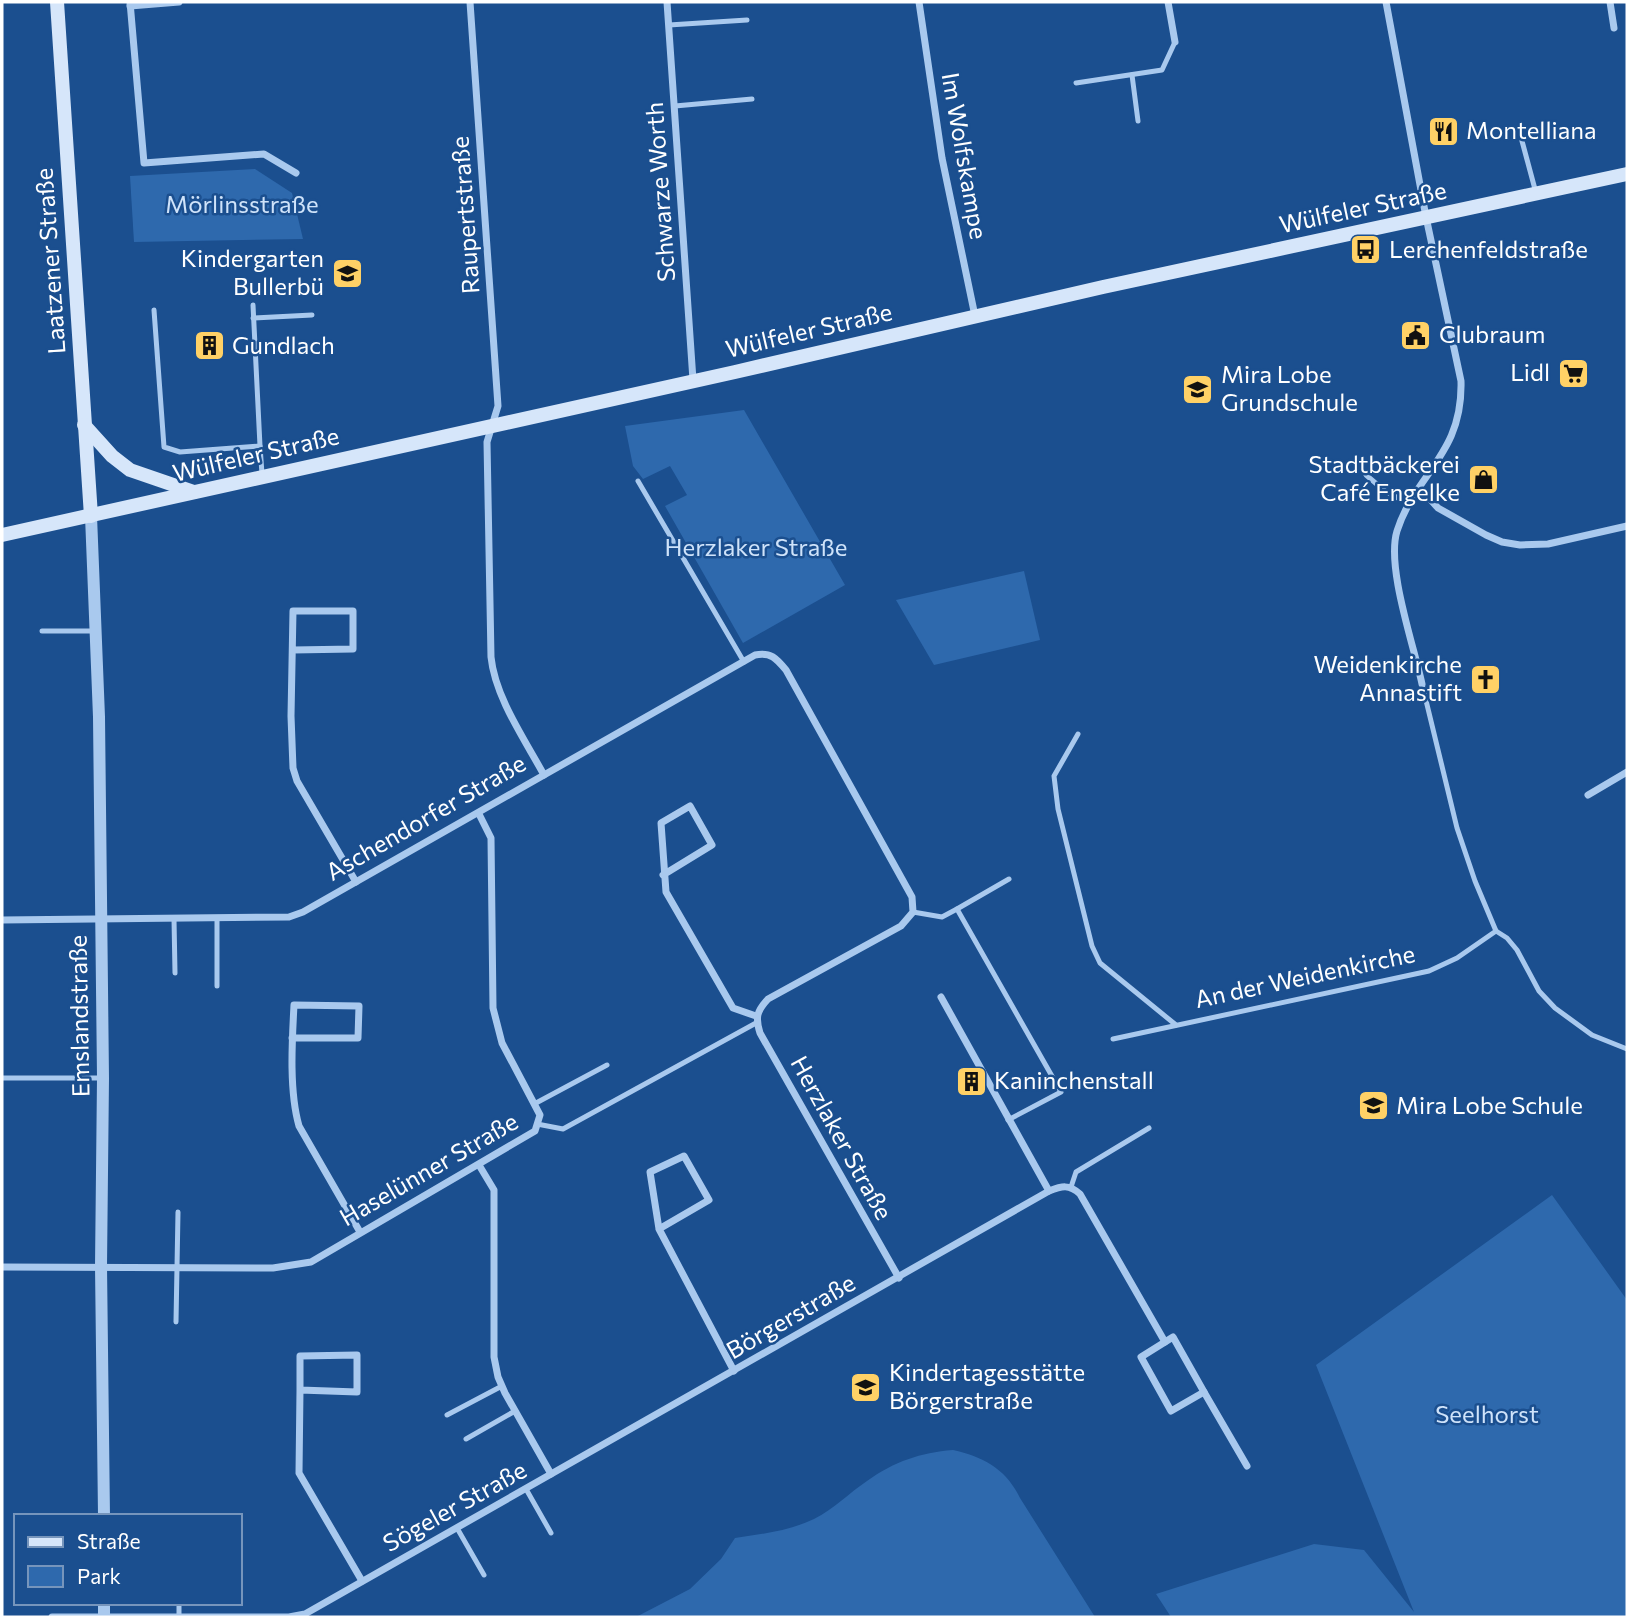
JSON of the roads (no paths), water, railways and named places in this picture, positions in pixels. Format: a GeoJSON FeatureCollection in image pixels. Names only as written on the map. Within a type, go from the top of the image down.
{"type":"FeatureCollection","features":[{"type":"Feature","properties":{"kind":"main road","name":"Laatzener Straße"},"geometry":{"type":"LineString","coordinates":[[57,2],[91,516]]}},
{"type":"Feature","properties":{"kind":"main road","name":"Wülfeler Straße"},"geometry":{"type":"LineString","coordinates":[[2,535],[1627,174]]}},
{"type":"Feature","properties":{"kind":"main road"},"geometry":{"type":"LineString","coordinates":[[85,425],[112,456],[130,470],[196,493]]}},
{"type":"Feature","properties":{"kind":"street"},"geometry":{"type":"LineString","coordinates":[[179,2],[130,4],[144,163],[264,154],[296,173]]}},
{"type":"Feature","properties":{"kind":"street","name":"Raupertstraße"},"geometry":{"type":"LineString","coordinates":[[470,2],[498,406],[492,425]]}},
{"type":"Feature","properties":{"kind":"street","name":"Schwarze Worth"},"geometry":{"type":"LineString","coordinates":[[667,2],[692,380]]}},
{"type":"Feature","properties":{"kind":"street","name":"Im Wolfskampe"},"geometry":{"type":"LineString","coordinates":[[919,2],[942,158],[975,317]]}},
{"type":"Feature","properties":{"kind":"street"},"geometry":{"type":"LineString","coordinates":[[1168,2],[1175,42]]}},
{"type":"Feature","properties":{"kind":"street"},"geometry":{"type":"LineString","coordinates":[[1386,2],[1426,217],[1461,381],[1461,405],[1448,445],[1409,504],[1396,533],[1398,579],[1422,684]]}},
{"type":"Feature","properties":{"kind":"street"},"geometry":{"type":"LineString","coordinates":[[1610,2],[1614,28]]}},
{"type":"Feature","properties":{"kind":"street","name":"Aschendorfer Straße"},"geometry":{"type":"LineString","coordinates":[[2,920],[289,917],[303,912],[479,814],[544,775],[492,673],[487,442],[492,425]]}},
{"type":"Feature","properties":{"kind":"street"},"geometry":{"type":"LineString","coordinates":[[1420,488],[1438,508],[1502,542],[1520,545],[1548,544],[1627,526]]}},
{"type":"Feature","properties":{"kind":"street","name":"Emslandstraße"},"geometry":{"type":"LineString","coordinates":[[91,516],[96,631],[103,1078],[101,1266],[104,1514]]}},
{"type":"Feature","properties":{"kind":"street"},"geometry":{"type":"LineString","coordinates":[[293,650],[353,649],[353,611],[293,611],[293,650],[293,768],[297,781],[356,882]]}},
{"type":"Feature","properties":{"kind":"street"},"geometry":{"type":"LineString","coordinates":[[544,775],[755,655],[766,653],[775,657],[786,670],[912,897],[913,912],[901,926],[768,999],[756,1019],[733,1008],[666,892],[663,875],[661,823],[690,806],[712,845],[663,875]]}},
{"type":"Feature","properties":{"kind":"street"},"geometry":{"type":"LineString","coordinates":[[1588,795],[1627,772]]}},
{"type":"Feature","properties":{"kind":"street","name":"Haselünner Straße"},"geometry":{"type":"LineString","coordinates":[[2,1267],[273,1268],[311,1262],[534,1131],[540,1115],[536,1103],[502,1043],[493,1008],[491,838],[479,814]]}},
{"type":"Feature","properties":{"kind":"street"},"geometry":{"type":"LineString","coordinates":[[942,997],[1049,1191]]}},
{"type":"Feature","properties":{"kind":"street"},"geometry":{"type":"LineString","coordinates":[[292,1038],[358,1038],[359,1006],[294,1005],[292,1038],[295,1112],[299,1126],[360,1232]]}},
{"type":"Feature","properties":{"kind":"street","name":"Herzlaker Straße"},"geometry":{"type":"LineString","coordinates":[[756,1019],[760,1033],[899,1278]]}},
{"type":"Feature","properties":{"kind":"street"},"geometry":{"type":"LineString","coordinates":[[659,1229],[709,1200],[684,1156],[650,1172],[659,1229],[734,1371]]}},
{"type":"Feature","properties":{"kind":"street","name":"Sögeler Straße"},"geometry":{"type":"LineString","coordinates":[[52,1617],[104,1612],[184,1617],[289,1617],[305,1614],[551,1474],[502,1386],[494,1357],[494,1190],[479,1165]]}},
{"type":"Feature","properties":{"kind":"street","name":"Börgerstraße"},"geometry":{"type":"LineString","coordinates":[[551,1474],[1049,1191],[1061,1186],[1071,1186]]}},
{"type":"Feature","properties":{"kind":"street"},"geometry":{"type":"LineString","coordinates":[[1071,1186],[1080,1194],[1166,1342]]}},
{"type":"Feature","properties":{"kind":"street"},"geometry":{"type":"LineString","coordinates":[[1204,1392],[1171,1411],[1141,1357],[1174,1337],[1247,1466]]}},
{"type":"Feature","properties":{"kind":"street"},"geometry":{"type":"LineString","coordinates":[[300,1391],[357,1392],[356,1355],[300,1356],[299,1473],[362,1581]]}},
{"type":"Feature","properties":{"kind":"lane"},"geometry":{"type":"LineString","coordinates":[[669,26],[747,20]]}},
{"type":"Feature","properties":{"kind":"lane"},"geometry":{"type":"LineString","coordinates":[[1076,83],[1162,70],[1175,42]]}},
{"type":"Feature","properties":{"kind":"lane"},"geometry":{"type":"LineString","coordinates":[[1132,75],[1138,121]]}},
{"type":"Feature","properties":{"kind":"lane"},"geometry":{"type":"LineString","coordinates":[[675,106],[752,99]]}},
{"type":"Feature","properties":{"kind":"lane"},"geometry":{"type":"LineString","coordinates":[[1522,141],[1536,194]]}},
{"type":"Feature","properties":{"kind":"lane"},"geometry":{"type":"LineString","coordinates":[[253,305],[262,477]]}},
{"type":"Feature","properties":{"kind":"lane"},"geometry":{"type":"LineString","coordinates":[[154,310],[164,447],[180,452],[261,446]]}},
{"type":"Feature","properties":{"kind":"lane"},"geometry":{"type":"LineString","coordinates":[[253,318],[312,315]]}},
{"type":"Feature","properties":{"kind":"lane"},"geometry":{"type":"LineString","coordinates":[[1366,475],[1385,491],[1409,504]]}},
{"type":"Feature","properties":{"kind":"lane"},"geometry":{"type":"LineString","coordinates":[[638,481],[744,662]]}},
{"type":"Feature","properties":{"kind":"lane"},"geometry":{"type":"LineString","coordinates":[[42,631],[96,631]]}},
{"type":"Feature","properties":{"kind":"lane"},"geometry":{"type":"LineString","coordinates":[[1422,684],[1457,828],[1496,931],[1507,938],[1517,950],[1539,991],[1555,1008],[1592,1035],[1627,1049]]}},
{"type":"Feature","properties":{"kind":"lane"},"geometry":{"type":"LineString","coordinates":[[1078,734],[1054,776],[1058,809],[1092,946],[1100,963],[1176,1025]]}},
{"type":"Feature","properties":{"kind":"lane"},"geometry":{"type":"LineString","coordinates":[[913,912],[943,916],[1009,879]]}},
{"type":"Feature","properties":{"kind":"lane"},"geometry":{"type":"LineString","coordinates":[[957,909],[1061,1092],[1008,1120]]}},
{"type":"Feature","properties":{"kind":"lane"},"geometry":{"type":"LineString","coordinates":[[217,918],[217,986]]}},
{"type":"Feature","properties":{"kind":"lane"},"geometry":{"type":"LineString","coordinates":[[174,919],[175,973]]}},
{"type":"Feature","properties":{"kind":"lane","name":"An der Weidenkirche"},"geometry":{"type":"LineString","coordinates":[[1113,1039],[1429,971],[1457,958],[1496,931]]}},
{"type":"Feature","properties":{"kind":"lane"},"geometry":{"type":"LineString","coordinates":[[537,1125],[563,1129],[756,1019]]}},
{"type":"Feature","properties":{"kind":"lane"},"geometry":{"type":"LineString","coordinates":[[536,1103],[607,1065]]}},
{"type":"Feature","properties":{"kind":"lane"},"geometry":{"type":"LineString","coordinates":[[2,1078],[103,1078]]}},
{"type":"Feature","properties":{"kind":"lane"},"geometry":{"type":"LineString","coordinates":[[1071,1186],[1076,1172],[1149,1128]]}},
{"type":"Feature","properties":{"kind":"lane"},"geometry":{"type":"LineString","coordinates":[[176,1322],[178,1212]]}},
{"type":"Feature","properties":{"kind":"lane"},"geometry":{"type":"LineString","coordinates":[[447,1415],[502,1386]]}},
{"type":"Feature","properties":{"kind":"lane"},"geometry":{"type":"LineString","coordinates":[[466,1439],[515,1411]]}},
{"type":"Feature","properties":{"kind":"lane"},"geometry":{"type":"LineString","coordinates":[[526,1489],[551,1533]]}},
{"type":"Feature","properties":{"kind":"lane"},"geometry":{"type":"LineString","coordinates":[[457,1528],[484,1575]]}},
{"type":"Feature","properties":{"kind":"place","name":"Montelliana"},"geometry":{"type":"Point","coordinates":[1443,131]}},
{"type":"Feature","properties":{"kind":"place","name":"Lerchenfeldstraße"},"geometry":{"type":"Point","coordinates":[1366,250]}},
{"type":"Feature","properties":{"kind":"place","name":"Kindergarten Bullerbü"},"geometry":{"type":"Point","coordinates":[347,273]}},
{"type":"Feature","properties":{"kind":"place","name":"Clubraum"},"geometry":{"type":"Point","coordinates":[1416,335]}},
{"type":"Feature","properties":{"kind":"place","name":"Gundlach"},"geometry":{"type":"Point","coordinates":[209,346]}},
{"type":"Feature","properties":{"kind":"place","name":"Lidl"},"geometry":{"type":"Point","coordinates":[1573,373]}},
{"type":"Feature","properties":{"kind":"place","name":"Mira Lobe Grundschule"},"geometry":{"type":"Point","coordinates":[1198,389]}},
{"type":"Feature","properties":{"kind":"place","name":"Stadtbäckerei Café Engelke"},"geometry":{"type":"Point","coordinates":[1483,479]}},
{"type":"Feature","properties":{"kind":"place","name":"Weidenkirche Annastift"},"geometry":{"type":"Point","coordinates":[1485,679]}},
{"type":"Feature","properties":{"kind":"place","name":"Kaninchenstall"},"geometry":{"type":"Point","coordinates":[971,1081]}},
{"type":"Feature","properties":{"kind":"place","name":"Mira Lobe Schule"},"geometry":{"type":"Point","coordinates":[1373,1106]}},
{"type":"Feature","properties":{"kind":"place","name":"Kindertagesstätte Börgerstraße"},"geometry":{"type":"Point","coordinates":[866,1387]}},
{"type":"Feature","properties":{"kind":"park label","name":"Mörlinsstraße"},"geometry":{"type":"Point","coordinates":[242,205]}},
{"type":"Feature","properties":{"kind":"park label","name":"Seelhorst"},"geometry":{"type":"Point","coordinates":[1487,1415]}}]}
